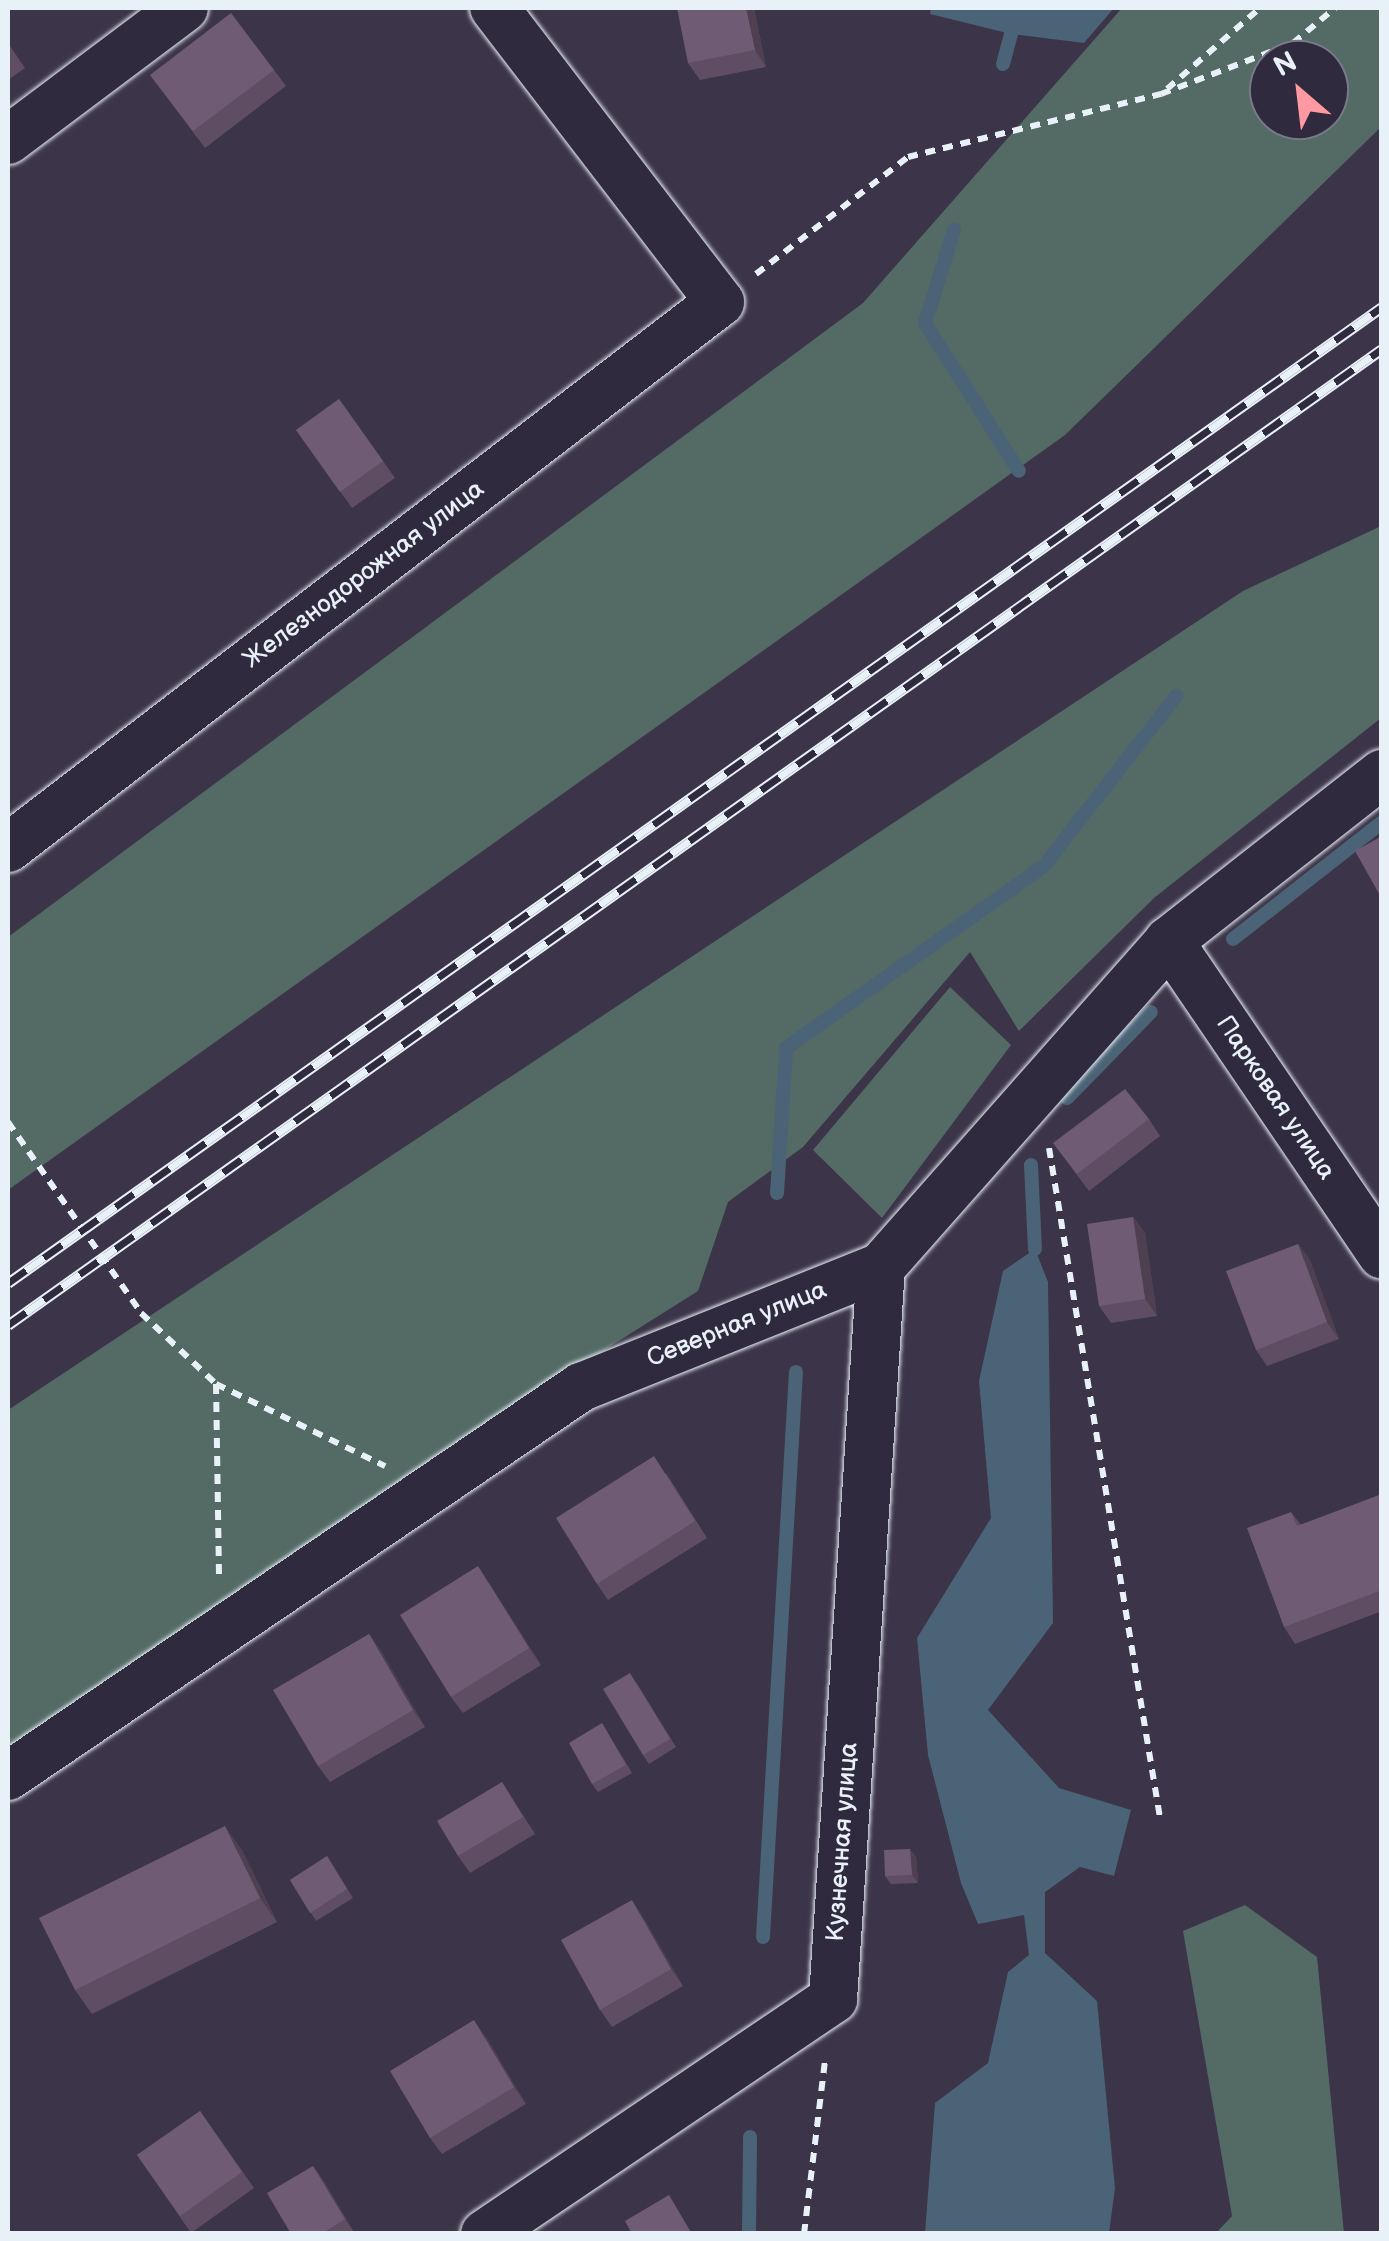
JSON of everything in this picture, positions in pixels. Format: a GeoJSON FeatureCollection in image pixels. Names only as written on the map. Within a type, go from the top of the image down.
{"type":"FeatureCollection","features":[{"type":"Feature","properties":{"kind":"street"},"geometry":{"type":"LineString","coordinates":[[8,140],[184,8]]}},
{"type":"Feature","properties":{"kind":"street"},"geometry":{"type":"LineString","coordinates":[[494,8],[720,302]]}},
{"type":"Feature","properties":{"kind":"street","name":"Железнодорожная улица"},"geometry":{"type":"LineString","coordinates":[[8,848],[720,302]]}},
{"type":"Feature","properties":{"kind":"street","name":"Северная улица"},"geometry":{"type":"LineString","coordinates":[[8,1776],[582,1388],[881,1267],[1038,1083],[1169,941],[1382,774]]}},
{"type":"Feature","properties":{"kind":"street","name":"Парковая улица"},"geometry":{"type":"LineString","coordinates":[[1169,941],[1382,1255]]}},
{"type":"Feature","properties":{"kind":"street","name":"Кузнечная улица"},"geometry":{"type":"LineString","coordinates":[[833,1999],[881,1267]]}},
{"type":"Feature","properties":{"kind":"street"},"geometry":{"type":"LineString","coordinates":[[485,2234],[833,1999]]}},
{"type":"Feature","properties":{"kind":"path"},"geometry":{"type":"LineString","coordinates":[[1161,94],[1260,8]]}},
{"type":"Feature","properties":{"kind":"path"},"geometry":{"type":"LineString","coordinates":[[720,302],[908,157],[1161,94],[1293,43],[1335,8]]}},
{"type":"Feature","properties":{"kind":"path"},"geometry":{"type":"LineString","coordinates":[[1038,1083],[1160,1818]]}},
{"type":"Feature","properties":{"kind":"path"},"geometry":{"type":"LineString","coordinates":[[8,1122],[140,1313],[216,1384],[365,1453],[425,1493]]}},
{"type":"Feature","properties":{"kind":"path"},"geometry":{"type":"LineString","coordinates":[[216,1384],[220,1632]]}},
{"type":"Feature","properties":{"kind":"path"},"geometry":{"type":"LineString","coordinates":[[804,2234],[833,1999]]}},
{"type":"Feature","properties":{"kind":"green space"},"geometry":{"type":"Polygon","coordinates":[[[1122,8],[1381,8],[1381,127],[1065,435],[8,1190],[8,937],[863,303],[1122,8]]]}},
{"type":"Feature","properties":{"kind":"green space"},"geometry":{"type":"Polygon","coordinates":[[[1381,526],[1381,718],[1154,898],[1019,1031],[970,952],[803,1147],[728,1202],[698,1291],[465,1438],[8,1749],[8,1410],[1243,591],[1381,526]]]}},
{"type":"Feature","properties":{"kind":"green space"},"geometry":{"type":"Polygon","coordinates":[[[950,987],[1011,1045],[882,1218],[813,1150],[950,987]]]}},
{"type":"Feature","properties":{"kind":"green space"},"geometry":{"type":"Polygon","coordinates":[[[1245,1905],[1317,1957],[1344,2233],[1216,2233],[1232,2216],[1183,1931],[1245,1905]]]}},
{"type":"Feature","properties":{"kind":"water"},"geometry":{"type":"Polygon","coordinates":[[[931,8],[1114,8],[1084,43],[1011,34],[930,14],[931,8]]]}},
{"type":"Feature","properties":{"kind":"water"},"geometry":{"type":"Polygon","coordinates":[[[1035,1249],[1048,1282],[1053,1623],[988,1710],[1059,1788],[1131,1810],[1114,1876],[1080,1867],[1045,1892],[1045,1953],[1097,2001],[1115,2188],[1109,2233],[925,2233],[935,2103],[988,2063],[1008,1972],[1029,1955],[1024,1915],[978,1924],[961,1883],[928,1755],[917,1638],[991,1518],[979,1381],[1003,1271],[1035,1249]]]}},
{"type":"Feature","properties":{"kind":"building"},"geometry":{"type":"Polygon","coordinates":[[[677,8],[746,8],[755,50],[688,63],[677,8]]]}},
{"type":"Feature","properties":{"kind":"building"},"geometry":{"type":"Polygon","coordinates":[[[231,13],[274,70],[193,131],[150,75],[231,13]]]}},
{"type":"Feature","properties":{"kind":"building"},"geometry":{"type":"Polygon","coordinates":[[[339,399],[383,461],[340,492],[296,430],[339,399]]]}},
{"type":"Feature","properties":{"kind":"building"},"geometry":{"type":"Polygon","coordinates":[[[1382,836],[1382,899],[1355,851],[1382,836]]]}},
{"type":"Feature","properties":{"kind":"building"},"geometry":{"type":"Polygon","coordinates":[[[1125,1089],[1149,1119],[1077,1174],[1053,1143],[1125,1089]]]}},
{"type":"Feature","properties":{"kind":"building"},"geometry":{"type":"Polygon","coordinates":[[[1133,1217],[1145,1299],[1099,1306],[1087,1224],[1133,1217]]]}},
{"type":"Feature","properties":{"kind":"building"},"geometry":{"type":"Polygon","coordinates":[[[1298,1244],[1327,1322],[1256,1350],[1226,1271],[1298,1244]]]}},
{"type":"Feature","properties":{"kind":"building"},"geometry":{"type":"Polygon","coordinates":[[[654,1456],[695,1521],[597,1584],[556,1518],[654,1456]]]}},
{"type":"Feature","properties":{"kind":"building"},"geometry":{"type":"Polygon","coordinates":[[[1382,1494],[1382,1590],[1284,1627],[1247,1528],[1291,1512],[1297,1526],[1382,1494]]]}},
{"type":"Feature","properties":{"kind":"building"},"geometry":{"type":"Polygon","coordinates":[[[478,1566],[529,1648],[451,1697],[400,1615],[478,1566]]]}},
{"type":"Feature","properties":{"kind":"building"},"geometry":{"type":"Polygon","coordinates":[[[369,1634],[413,1710],[318,1766],[273,1690],[369,1634]]]}},
{"type":"Feature","properties":{"kind":"building"},"geometry":{"type":"Polygon","coordinates":[[[630,1673],[670,1739],[643,1755],[603,1689],[630,1673]]]}},
{"type":"Feature","properties":{"kind":"building"},"geometry":{"type":"Polygon","coordinates":[[[602,1723],[626,1765],[592,1784],[569,1743],[602,1723]]]}},
{"type":"Feature","properties":{"kind":"building"},"geometry":{"type":"Polygon","coordinates":[[[502,1782],[523,1817],[458,1856],[437,1821],[502,1782]]]}},
{"type":"Feature","properties":{"kind":"building"},"geometry":{"type":"Polygon","coordinates":[[[225,1826],[260,1898],[75,1990],[39,1918],[225,1826]]]}},
{"type":"Feature","properties":{"kind":"building"},"geometry":{"type":"Polygon","coordinates":[[[910,1849],[912,1875],[885,1876],[884,1850],[910,1849]]]}},
{"type":"Feature","properties":{"kind":"building"},"geometry":{"type":"Polygon","coordinates":[[[327,1856],[347,1889],[310,1913],[290,1880],[327,1856]]]}},
{"type":"Feature","properties":{"kind":"building"},"geometry":{"type":"Polygon","coordinates":[[[632,1900],[671,1969],[600,2010],[561,1940],[632,1900]]]}},
{"type":"Feature","properties":{"kind":"building"},"geometry":{"type":"Polygon","coordinates":[[[474,2020],[514,2087],[430,2138],[390,2071],[474,2020]]]}},
{"type":"Feature","properties":{"kind":"building"},"geometry":{"type":"Polygon","coordinates":[[[200,2111],[242,2172],[180,2216],[137,2155],[200,2111]]]}},
{"type":"Feature","properties":{"kind":"building"},"geometry":{"type":"Polygon","coordinates":[[[313,2166],[345,2219],[321,2234],[291,2234],[267,2193],[313,2166]]]}},
{"type":"Feature","properties":{"kind":"building"},"geometry":{"type":"Polygon","coordinates":[[[669,2195],[692,2234],[632,2234],[625,2221],[669,2195]]]}},
{"type":"Feature","properties":{"kind":"waterway"},"geometry":{"type":"LineString","coordinates":[[1003,64],[1011,34]]}},
{"type":"Feature","properties":{"kind":"waterway"},"geometry":{"type":"LineString","coordinates":[[954,230],[925,323],[1019,471]]}},
{"type":"Feature","properties":{"kind":"waterway"},"geometry":{"type":"LineString","coordinates":[[777,1193],[786,1048],[1043,867],[1176,696]]}},
{"type":"Feature","properties":{"kind":"waterway"},"geometry":{"type":"LineString","coordinates":[[1233,939],[1382,822]]}},
{"type":"Feature","properties":{"kind":"waterway"},"geometry":{"type":"LineString","coordinates":[[1067,1098],[1151,1012]]}},
{"type":"Feature","properties":{"kind":"waterway"},"geometry":{"type":"LineString","coordinates":[[1031,1165],[1035,1249]]}},
{"type":"Feature","properties":{"kind":"waterway"},"geometry":{"type":"LineString","coordinates":[[763,1937],[796,1372]]}},
{"type":"Feature","properties":{"kind":"waterway"},"geometry":{"type":"LineString","coordinates":[[749,2234],[750,2137]]}},
{"type":"Feature","properties":{"kind":"railway"},"geometry":{"type":"LineString","coordinates":[[8,1283],[1382,307]]}},
{"type":"Feature","properties":{"kind":"railway"},"geometry":{"type":"LineString","coordinates":[[8,1325],[1382,349]]}}]}
